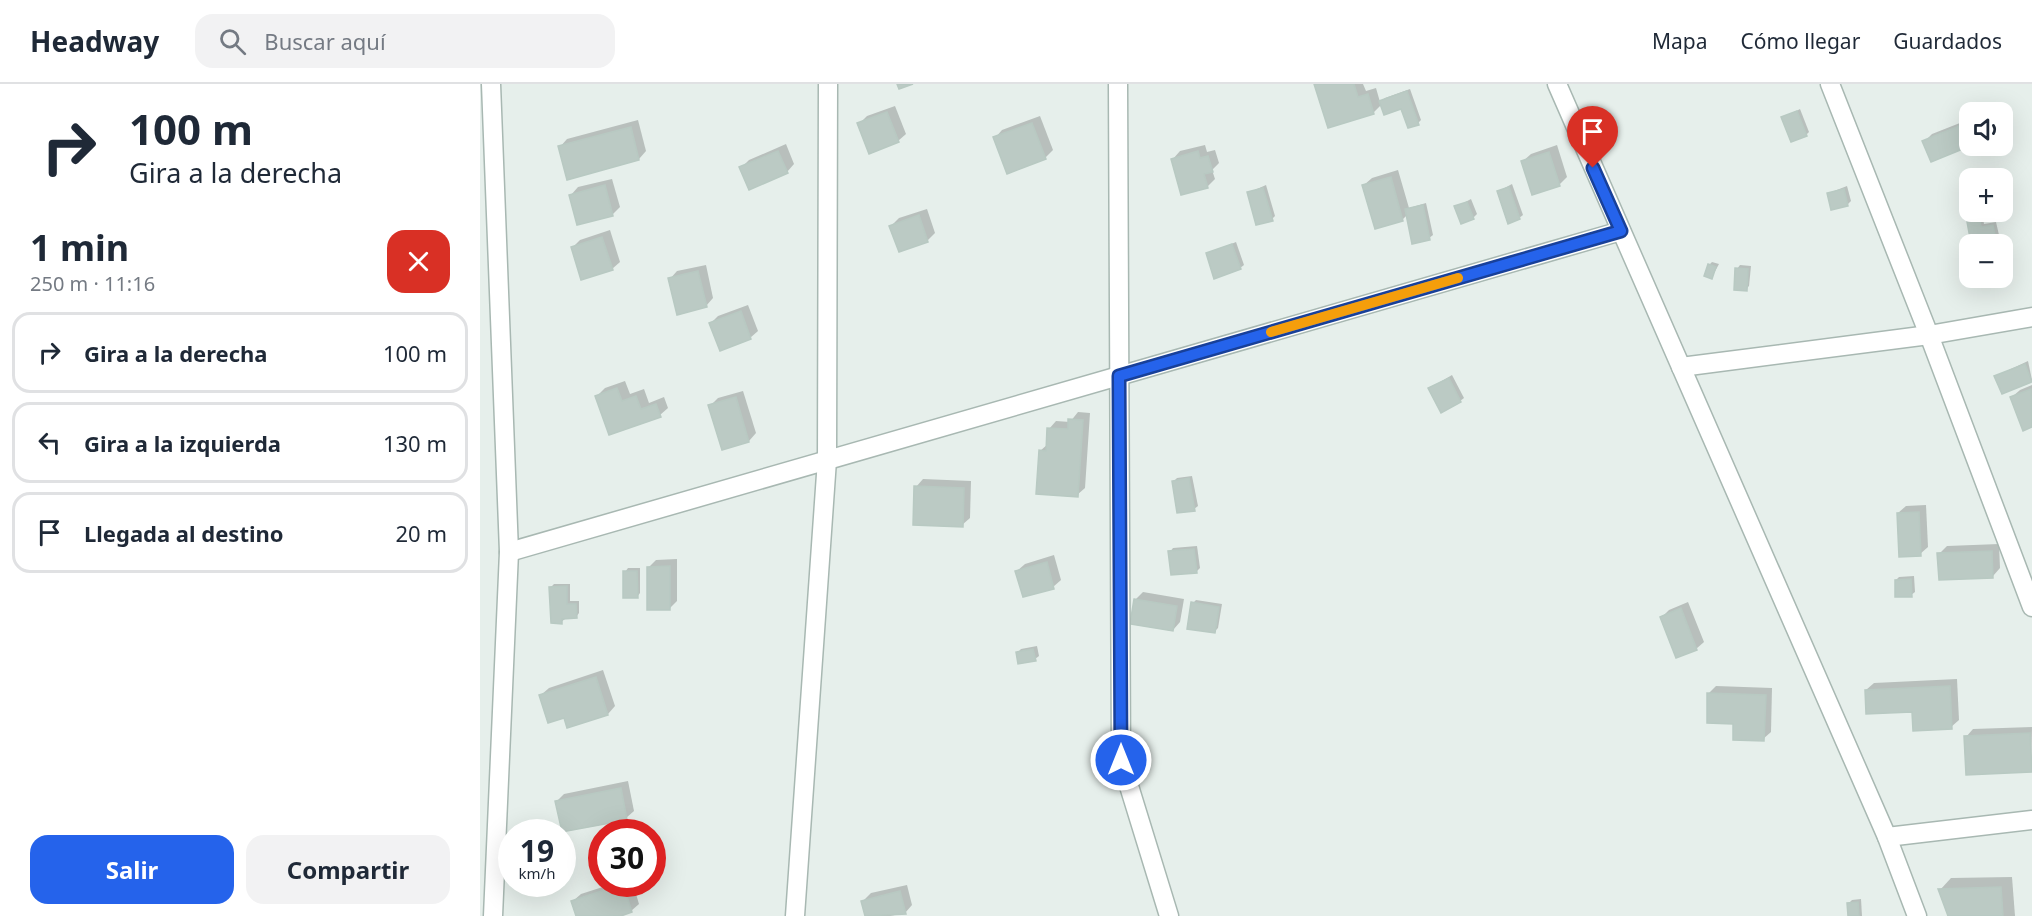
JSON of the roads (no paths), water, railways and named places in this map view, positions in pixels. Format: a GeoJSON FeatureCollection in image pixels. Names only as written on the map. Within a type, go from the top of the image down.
{"type":"FeatureCollection","features":[{"type":"Feature","properties":{"kind":"street"},"geometry":{"type":"LineString","coordinates":[[491,84],[509,552],[492,916]]}},
{"type":"Feature","properties":{"kind":"street"},"geometry":{"type":"LineString","coordinates":[[795,916],[827,460],[828,84]]}},
{"type":"Feature","properties":{"kind":"street"},"geometry":{"type":"LineString","coordinates":[[1118,84],[1121,760],[1169,916]]}},
{"type":"Feature","properties":{"kind":"street"},"geometry":{"type":"LineString","coordinates":[[1557,84],[1887,837],[1917,916]]}},
{"type":"Feature","properties":{"kind":"street"},"geometry":{"type":"LineString","coordinates":[[1830,84],[1929,335],[2032,607]]}},
{"type":"Feature","properties":{"kind":"street"},"geometry":{"type":"LineString","coordinates":[[509,552],[1621,231]]}},
{"type":"Feature","properties":{"kind":"street"},"geometry":{"type":"LineString","coordinates":[[1681,367],[1929,335],[2032,317]]}},
{"type":"Feature","properties":{"kind":"street"},"geometry":{"type":"LineString","coordinates":[[1887,837],[2032,820]]}}]}
